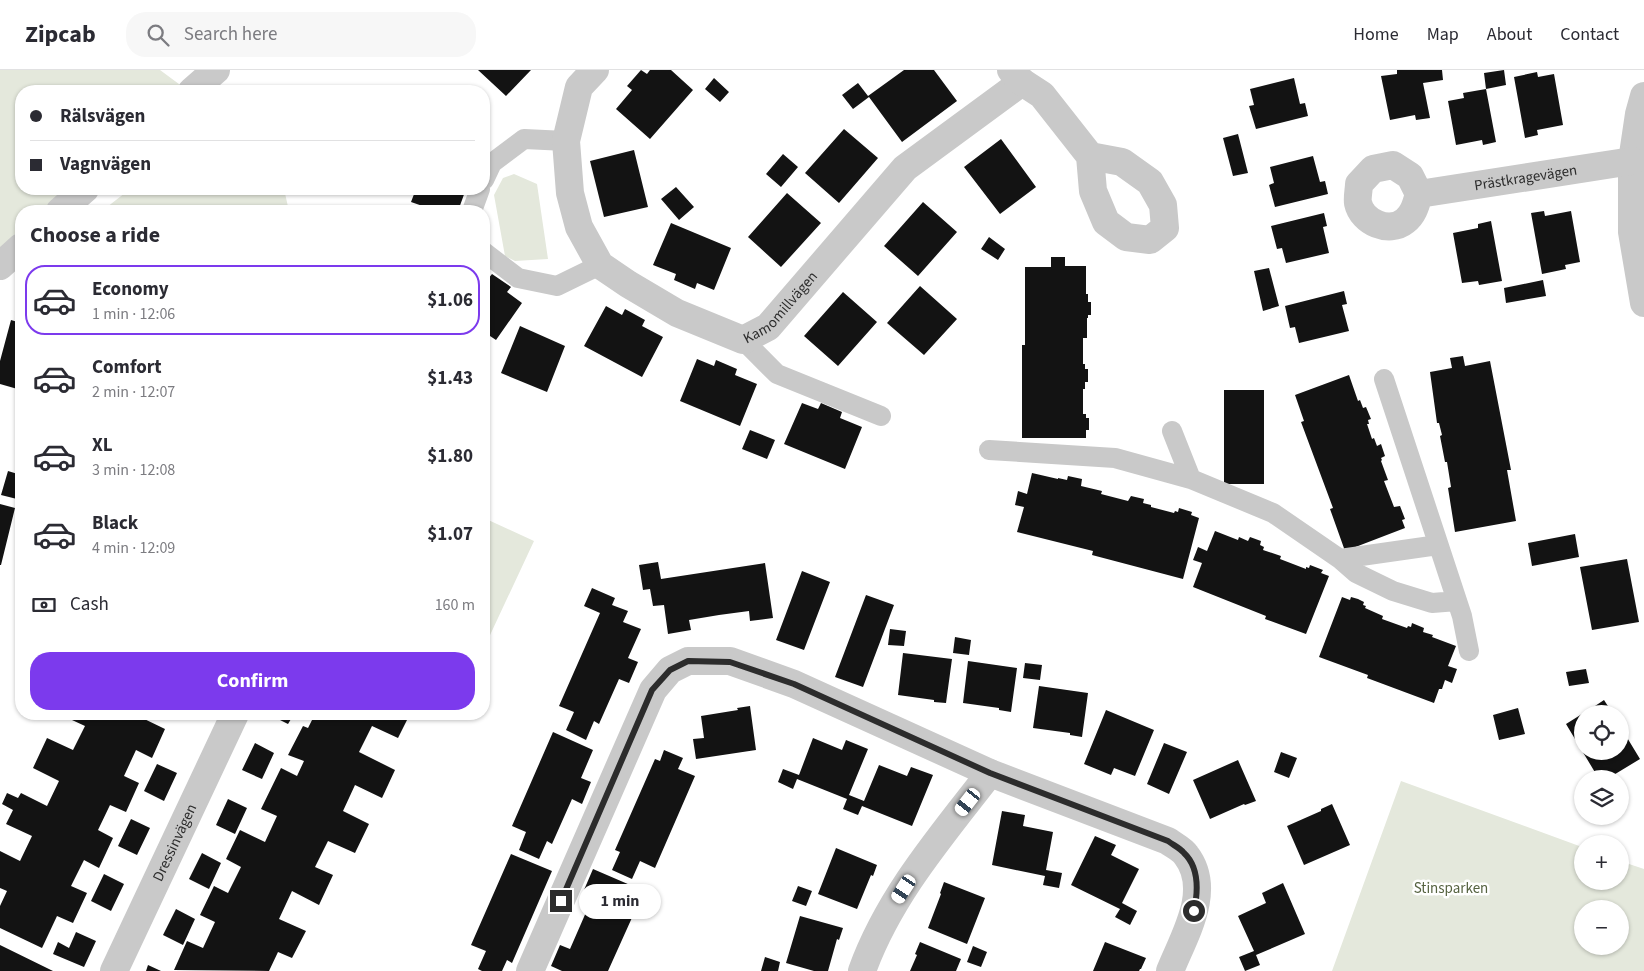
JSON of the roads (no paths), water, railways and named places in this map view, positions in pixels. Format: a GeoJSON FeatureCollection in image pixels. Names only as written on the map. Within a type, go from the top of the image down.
{"type":"FeatureCollection","features":[{"type":"Feature","properties":{"kind":"street"},"geometry":{"type":"LineString","coordinates":[[199,85],[216,70]]}},
{"type":"Feature","properties":{"kind":"street","name":"Kamomillvägen"},"geometry":{"type":"LineString","coordinates":[[596,70],[579,87],[566,141],[570,193],[579,227],[600,265],[677,313],[744,340],[768,327],[905,168],[1016,76]]}},
{"type":"Feature","properties":{"kind":"street"},"geometry":{"type":"LineString","coordinates":[[1016,76],[1042,95],[1090,156]]}},
{"type":"Feature","properties":{"kind":"street"},"geometry":{"type":"LineString","coordinates":[[1644,96],[1639,114],[1632,161],[1632,232],[1644,302]]}},
{"type":"Feature","properties":{"kind":"street","name":"Prästkragevägen"},"geometry":{"type":"LineString","coordinates":[[1419,194],[1632,161]]}},
{"type":"Feature","properties":{"kind":"street"},"geometry":{"type":"LineString","coordinates":[[67,205],[78,195]]}},
{"type":"Feature","properties":{"kind":"street"},"geometry":{"type":"LineString","coordinates":[[0,266],[15,252]]}},
{"type":"Feature","properties":{"kind":"street"},"geometry":{"type":"LineString","coordinates":[[530,971],[652,690],[670,670],[688,661],[730,662],[794,684],[990,773],[1168,841],[1186,854],[1195,871],[1198,891],[1194,911],[1170,971]]}},
{"type":"Feature","properties":{"kind":"street","name":"Dressinvägen"},"geometry":{"type":"LineString","coordinates":[[114,971],[231,720]]}},
{"type":"Feature","properties":{"kind":"street"},"geometry":{"type":"LineString","coordinates":[[862,971],[872,944],[894,904],[922,861],[990,773]]}},
{"type":"Feature","properties":{"kind":"lane"},"geometry":{"type":"LineString","coordinates":[[490,167],[492,163],[524,139],[566,141]]}},
{"type":"Feature","properties":{"kind":"lane"},"geometry":{"type":"LineString","coordinates":[[490,257],[518,278],[557,286],[600,265]]}},
{"type":"Feature","properties":{"kind":"lane"},"geometry":{"type":"LineString","coordinates":[[744,340],[777,374],[880,416]]}},
{"type":"Feature","properties":{"kind":"lane"},"geometry":{"type":"LineString","coordinates":[[1384,379],[1462,616],[1468,651]]}},
{"type":"Feature","properties":{"kind":"lane"},"geometry":{"type":"LineString","coordinates":[[1172,431],[1191,479]]}},
{"type":"Feature","properties":{"kind":"lane"},"geometry":{"type":"LineString","coordinates":[[989,450],[1115,458],[1191,479],[1273,513],[1356,572],[1393,591],[1432,603],[1457,601]]}},
{"type":"Feature","properties":{"kind":"lane"},"geometry":{"type":"LineString","coordinates":[[1340,559],[1438,545]]}},
{"type":"Feature","properties":{"kind":"park label","name":"Stinsparken"},"geometry":{"type":"Point","coordinates":[1451,888]}}]}
